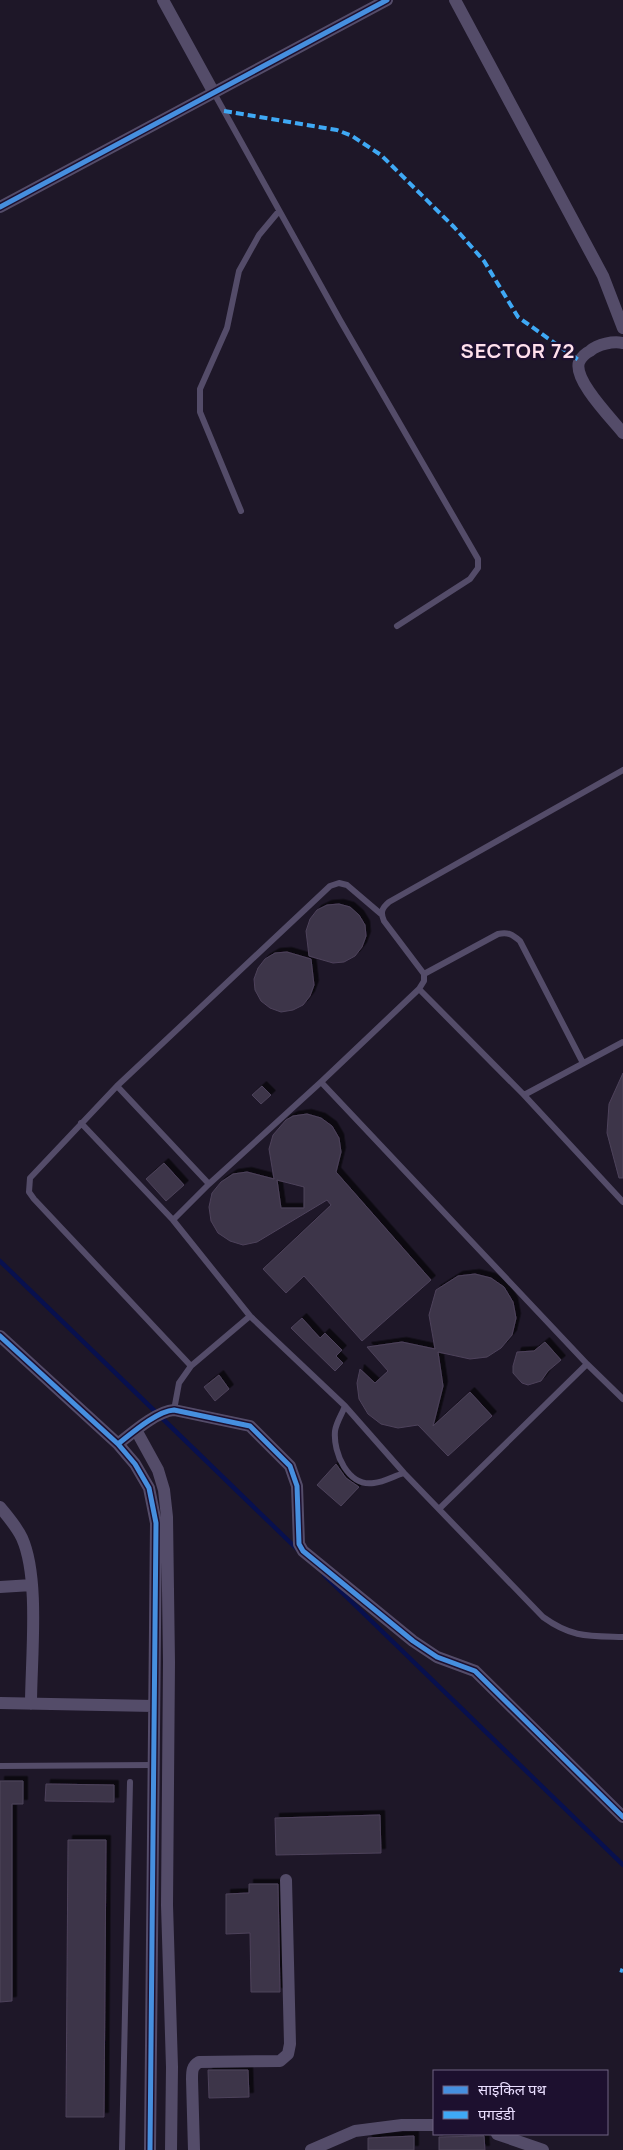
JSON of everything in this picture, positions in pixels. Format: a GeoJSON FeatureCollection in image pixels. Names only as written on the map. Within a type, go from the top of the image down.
{"type":"FeatureCollection","features":[{"type":"Feature","properties":{"kind":"street"},"geometry":{"type":"LineString","coordinates":[[163,0],[214,93]]}},
{"type":"Feature","properties":{"kind":"street"},"geometry":{"type":"LineString","coordinates":[[0,207],[387,0]]}},
{"type":"Feature","properties":{"kind":"street"},"geometry":{"type":"LineString","coordinates":[[455,0],[603,276],[623,328]]}},
{"type":"Feature","properties":{"kind":"street"},"geometry":{"type":"LineString","coordinates":[[623,343],[616,342],[591,350],[580,361],[578,368],[586,387],[623,433]]}},
{"type":"Feature","properties":{"kind":"street"},"geometry":{"type":"LineString","coordinates":[[0,1336],[118,1444],[135,1464],[149,1488],[156,1523],[150,2150]]}},
{"type":"Feature","properties":{"kind":"street"},"geometry":{"type":"LineString","coordinates":[[118,1444],[136,1430],[168,1412],[243,1424],[260,1434],[290,1466],[294,1474],[297,1486],[298,1544],[303,1551],[413,1641],[437,1657],[474,1671],[623,1817]]}},
{"type":"Feature","properties":{"kind":"street"},"geometry":{"type":"LineString","coordinates":[[136,1430],[158,1470],[164,1490],[167,1517],[169,1662],[167,1905],[172,2067],[171,2150]]}},
{"type":"Feature","properties":{"kind":"street"},"geometry":{"type":"LineString","coordinates":[[0,1507],[16,1527],[23,1540],[32,1585],[30,1704]]}},
{"type":"Feature","properties":{"kind":"street"},"geometry":{"type":"LineString","coordinates":[[0,1586],[32,1585]]}},
{"type":"Feature","properties":{"kind":"street"},"geometry":{"type":"LineString","coordinates":[[0,1703],[154,1706]]}},
{"type":"Feature","properties":{"kind":"street"},"geometry":{"type":"LineString","coordinates":[[194,2150],[192,2079],[195,2064],[199,2062],[280,2061],[288,2054],[290,2044],[286,1880]]}},
{"type":"Feature","properties":{"kind":"street"},"geometry":{"type":"LineString","coordinates":[[311,2150],[355,2131],[402,2125],[433,2125]]}},
{"type":"Feature","properties":{"kind":"street"},"geometry":{"type":"LineString","coordinates":[[500,2135],[543,2150]]}},
{"type":"Feature","properties":{"kind":"lane"},"geometry":{"type":"LineString","coordinates":[[214,93],[279,211],[478,559],[478,568],[470,579],[397,626]]}},
{"type":"Feature","properties":{"kind":"lane"},"geometry":{"type":"LineString","coordinates":[[241,511],[200,412],[200,389],[228,328],[239,272],[259,235],[279,211]]}},
{"type":"Feature","properties":{"kind":"lane"},"geometry":{"type":"LineString","coordinates":[[381,914],[383,907],[389,902],[623,770]]}},
{"type":"Feature","properties":{"kind":"lane"},"geometry":{"type":"LineString","coordinates":[[173,1220],[209,1184],[322,1082],[419,989],[424,981],[424,974],[384,921],[381,914],[347,885],[339,883],[330,886],[117,1086],[30,1178],[29,1192],[191,1366]]}},
{"type":"Feature","properties":{"kind":"lane"},"geometry":{"type":"LineString","coordinates":[[424,974],[498,934],[507,932],[514,935],[520,941],[583,1063]]}},
{"type":"Feature","properties":{"kind":"lane"},"geometry":{"type":"LineString","coordinates":[[419,989],[524,1095],[623,1202]]}},
{"type":"Feature","properties":{"kind":"lane"},"geometry":{"type":"LineString","coordinates":[[524,1095],[623,1042]]}},
{"type":"Feature","properties":{"kind":"lane"},"geometry":{"type":"LineString","coordinates":[[322,1082],[587,1364],[623,1399]]}},
{"type":"Feature","properties":{"kind":"lane"},"geometry":{"type":"LineString","coordinates":[[117,1086],[209,1184]]}},
{"type":"Feature","properties":{"kind":"lane"},"geometry":{"type":"LineString","coordinates":[[81,1123],[173,1220],[250,1316],[345,1406],[404,1473],[544,1617],[560,1628],[578,1634],[623,1637]]}},
{"type":"Feature","properties":{"kind":"lane"},"geometry":{"type":"LineString","coordinates":[[168,1412],[179,1383],[191,1366],[250,1316]]}},
{"type":"Feature","properties":{"kind":"lane"},"geometry":{"type":"LineString","coordinates":[[439,1509],[587,1364]]}},
{"type":"Feature","properties":{"kind":"lane"},"geometry":{"type":"LineString","coordinates":[[345,1406],[335,1430],[336,1445],[343,1466],[358,1481],[367,1483],[374,1483],[404,1473]]}},
{"type":"Feature","properties":{"kind":"lane"},"geometry":{"type":"LineString","coordinates":[[0,1766],[153,1765]]}},
{"type":"Feature","properties":{"kind":"lane"},"geometry":{"type":"LineString","coordinates":[[122,2150],[130,1782]]}},
{"type":"Feature","properties":{"kind":"building"},"geometry":{"type":"Polygon","coordinates":[[[339,904],[350,907],[359,915],[365,925],[366,936],[362,947],[355,956],[344,962],[333,963],[309,956],[306,931],[310,919],[317,910],[327,905],[339,904]]]}},
{"type":"Feature","properties":{"kind":"building"},"geometry":{"type":"Polygon","coordinates":[[[287,952],[311,959],[314,985],[310,996],[303,1005],[293,1010],[281,1012],[270,1008],[261,1001],[255,990],[254,979],[258,968],[265,959],[275,953],[287,952]]]}},
{"type":"Feature","properties":{"kind":"building"},"geometry":{"type":"Polygon","coordinates":[[[623,1073],[623,1178],[619,1178],[607,1133],[609,1104],[623,1073]]]}},
{"type":"Feature","properties":{"kind":"building"},"geometry":{"type":"Polygon","coordinates":[[[262,1086],[271,1095],[261,1104],[252,1095],[262,1086]]]}},
{"type":"Feature","properties":{"kind":"building"},"geometry":{"type":"Polygon","coordinates":[[[307,1114],[321,1118],[332,1126],[339,1138],[341,1152],[336,1172],[431,1280],[362,1341],[304,1276],[286,1293],[263,1269],[331,1205],[327,1200],[257,1242],[243,1245],[230,1241],[218,1233],[211,1221],[209,1207],[212,1193],[221,1182],[233,1174],[247,1172],[274,1179],[269,1149],[273,1135],[286,1120],[293,1116],[307,1114]],[[277,1180],[281,1208],[304,1208],[304,1187],[277,1180]]]}},
{"type":"Feature","properties":{"kind":"building"},"geometry":{"type":"Polygon","coordinates":[[[164,1163],[184,1185],[166,1201],[146,1179],[164,1163]]]}},
{"type":"Feature","properties":{"kind":"building"},"geometry":{"type":"Polygon","coordinates":[[[475,1274],[491,1278],[504,1287],[513,1302],[516,1318],[512,1335],[501,1348],[487,1357],[470,1359],[438,1352],[443,1386],[433,1426],[470,1392],[492,1416],[448,1456],[418,1425],[398,1428],[381,1424],[368,1414],[359,1399],[357,1383],[360,1369],[375,1383],[388,1371],[367,1347],[402,1342],[435,1349],[429,1315],[436,1290],[458,1276],[475,1274]]]}},
{"type":"Feature","properties":{"kind":"building"},"geometry":{"type":"Polygon","coordinates":[[[302,1318],[320,1338],[325,1333],[342,1350],[336,1356],[343,1363],[335,1371],[291,1328],[302,1318]]]}},
{"type":"Feature","properties":{"kind":"building"},"geometry":{"type":"Polygon","coordinates":[[[545,1342],[561,1360],[548,1371],[541,1381],[528,1385],[522,1383],[513,1373],[517,1352],[534,1351],[545,1342]]]}},
{"type":"Feature","properties":{"kind":"building"},"geometry":{"type":"Polygon","coordinates":[[[219,1375],[229,1389],[215,1401],[204,1387],[219,1375]]]}},
{"type":"Feature","properties":{"kind":"building"},"geometry":{"type":"Polygon","coordinates":[[[336,1464],[346,1478],[359,1487],[341,1506],[317,1485],[336,1464]]]}},
{"type":"Feature","properties":{"kind":"building"},"geometry":{"type":"Polygon","coordinates":[[[0,1781],[23,1781],[23,1804],[12,1804],[12,2001],[0,2002],[0,1781]]]}},
{"type":"Feature","properties":{"kind":"building"},"geometry":{"type":"Polygon","coordinates":[[[46,1784],[114,1785],[114,1802],[45,1801],[46,1784]]]}},
{"type":"Feature","properties":{"kind":"building"},"geometry":{"type":"Polygon","coordinates":[[[380,1815],[381,1853],[276,1855],[275,1818],[380,1815]]]}},
{"type":"Feature","properties":{"kind":"building"},"geometry":{"type":"Polygon","coordinates":[[[68,1840],[106,1840],[104,2117],[66,2117],[68,1840]]]}},
{"type":"Feature","properties":{"kind":"building"},"geometry":{"type":"Polygon","coordinates":[[[249,1884],[278,1884],[280,1992],[251,1992],[250,1933],[226,1934],[226,1894],[249,1893],[249,1884]]]}},
{"type":"Feature","properties":{"kind":"building"},"geometry":{"type":"Polygon","coordinates":[[[208,2070],[248,2070],[249,2097],[209,2098],[208,2070]]]}},
{"type":"Feature","properties":{"kind":"building"},"geometry":{"type":"Polygon","coordinates":[[[414,2136],[414,2150],[368,2150],[368,2138],[414,2136]]]}},
{"type":"Feature","properties":{"kind":"building"},"geometry":{"type":"Polygon","coordinates":[[[484,2136],[485,2150],[439,2150],[439,2137],[484,2136]]]}},
{"type":"Feature","properties":{"kind":"waterway"},"geometry":{"type":"LineString","coordinates":[[0,1261],[297,1549]]}},
{"type":"Feature","properties":{"kind":"waterway"},"geometry":{"type":"LineString","coordinates":[[324,1575],[623,1865]]}},
{"type":"Feature","properties":{"kind":"marked path"},"geometry":{"type":"LineString","coordinates":[[224,111],[337,130],[352,136],[381,155],[454,227],[484,261],[518,317],[580,361]]}},
{"type":"Feature","properties":{"kind":"cycle path"},"geometry":{"type":"LineString","coordinates":[[0,207],[387,0]]}},
{"type":"Feature","properties":{"kind":"cycle path"},"geometry":{"type":"LineString","coordinates":[[0,1336],[118,1444],[135,1464],[149,1488],[156,1523],[150,2150]]}},
{"type":"Feature","properties":{"kind":"cycle path"},"geometry":{"type":"LineString","coordinates":[[118,1444],[153,1418],[167,1411],[174,1410],[250,1426],[290,1466],[297,1486],[299,1544],[303,1551],[413,1641],[437,1657],[475,1671],[623,1817]]}},
{"type":"Feature","properties":{"kind":"district","name":"SECTOR 72"},"geometry":{"type":"Point","coordinates":[518,350]}}]}
